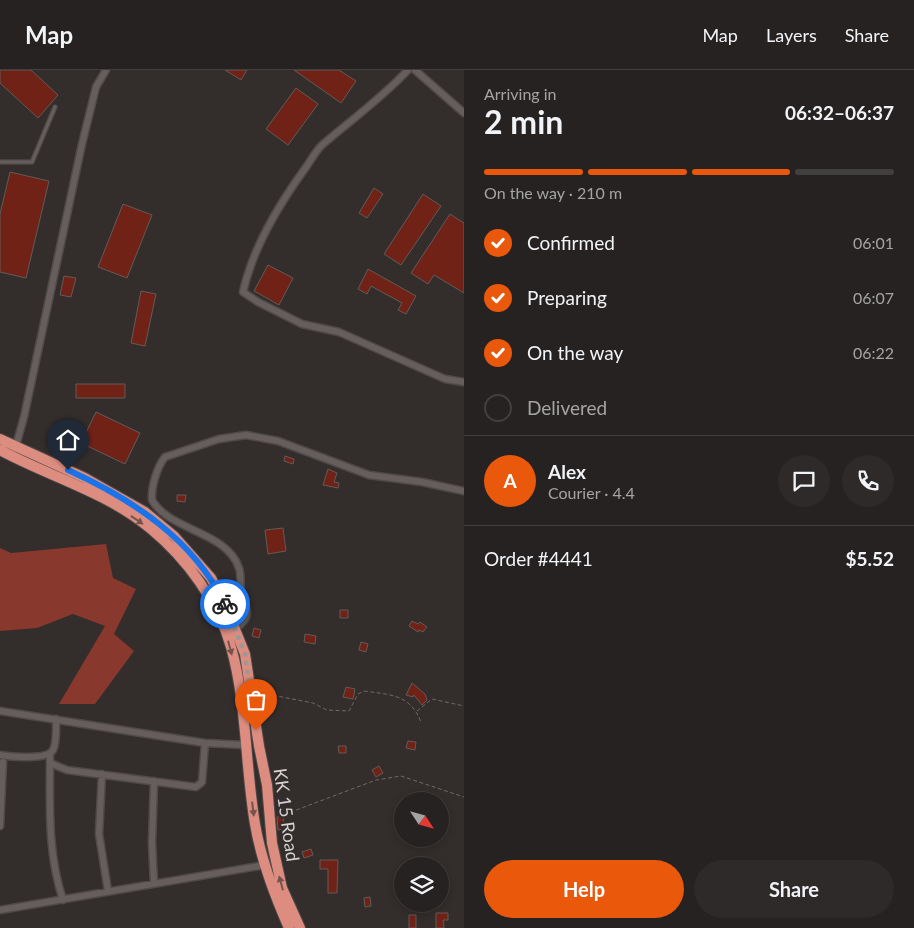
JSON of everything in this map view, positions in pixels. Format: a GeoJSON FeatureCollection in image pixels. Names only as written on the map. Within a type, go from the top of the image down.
{"type":"FeatureCollection","features":[{"type":"Feature","properties":{"kind":"highway","name":"KK 15 Road"},"geometry":{"type":"LineString","coordinates":[[0,439],[85,478],[145,512],[174,536],[199,564],[224,602],[245,654],[267,786],[272,843],[282,888],[300,928]]}},
{"type":"Feature","properties":{"kind":"highway","name":"KK 15 Road"},"geometry":{"type":"LineString","coordinates":[[0,450],[90,492],[118,507],[150,528],[178,554],[214,605],[231,646],[241,697],[255,824],[271,888],[288,928]]}},
{"type":"Feature","properties":{"kind":"street"},"geometry":{"type":"LineString","coordinates":[[12,457],[24,417],[82,144],[96,87],[106,70]]}},
{"type":"Feature","properties":{"kind":"street"},"geometry":{"type":"LineString","coordinates":[[408,70],[373,104],[321,147],[291,188],[268,228],[248,271],[243,292],[258,302],[302,324],[339,332],[445,379],[464,382]]}},
{"type":"Feature","properties":{"kind":"street"},"geometry":{"type":"LineString","coordinates":[[416,70],[464,113]]}},
{"type":"Feature","properties":{"kind":"street"},"geometry":{"type":"LineString","coordinates":[[236,628],[248,617],[240,588],[239,568],[222,546],[160,510],[152,500],[160,463],[165,457],[219,438],[246,435],[278,441],[369,475],[422,482],[464,491]]}},
{"type":"Feature","properties":{"kind":"street"},"geometry":{"type":"LineString","coordinates":[[0,710],[205,742],[245,745]]}},
{"type":"Feature","properties":{"kind":"street"},"geometry":{"type":"LineString","coordinates":[[0,826],[2,758],[39,757],[50,753],[54,749],[56,719]]}},
{"type":"Feature","properties":{"kind":"street"},"geometry":{"type":"LineString","coordinates":[[50,763],[67,770],[196,787],[202,782],[205,742]]}},
{"type":"Feature","properties":{"kind":"street"},"geometry":{"type":"LineString","coordinates":[[50,753],[49,828],[56,880],[63,900]]}},
{"type":"Feature","properties":{"kind":"street"},"geometry":{"type":"LineString","coordinates":[[102,774],[99,834],[108,891]]}},
{"type":"Feature","properties":{"kind":"street"},"geometry":{"type":"LineString","coordinates":[[154,781],[152,843],[154,884]]}},
{"type":"Feature","properties":{"kind":"street"},"geometry":{"type":"LineString","coordinates":[[0,910],[265,865]]}},
{"type":"Feature","properties":{"kind":"lane"},"geometry":{"type":"LineString","coordinates":[[0,162],[32,162],[56,107]]}},
{"type":"Feature","properties":{"kind":"path"},"geometry":{"type":"LineString","coordinates":[[252,696],[272,695],[314,703],[327,710],[349,711],[358,694],[364,690],[397,696],[409,702],[417,711],[421,722]]}},
{"type":"Feature","properties":{"kind":"path"},"geometry":{"type":"LineString","coordinates":[[417,711],[432,699],[464,706]]}},
{"type":"Feature","properties":{"kind":"path"},"geometry":{"type":"LineString","coordinates":[[269,814],[291,812],[376,780],[401,776],[464,797]]}},
{"type":"Feature","properties":{"kind":"shaded area"},"geometry":{"type":"Polygon","coordinates":[[[106,544],[113,578],[136,589],[114,634],[134,651],[95,704],[59,704],[105,626],[73,614],[37,628],[0,631],[0,548],[11,553],[106,544]]]}},
{"type":"Feature","properties":{"kind":"building"},"geometry":{"type":"Polygon","coordinates":[[[0,70],[31,70],[58,95],[38,118],[0,83],[0,70]]]}},
{"type":"Feature","properties":{"kind":"building"},"geometry":{"type":"Polygon","coordinates":[[[225,70],[247,70],[241,80],[225,70]]]}},
{"type":"Feature","properties":{"kind":"building"},"geometry":{"type":"Polygon","coordinates":[[[294,70],[339,70],[356,81],[341,103],[294,70]]]}},
{"type":"Feature","properties":{"kind":"building"},"geometry":{"type":"Polygon","coordinates":[[[296,88],[318,104],[288,145],[266,129],[296,88]]]}},
{"type":"Feature","properties":{"kind":"building"},"geometry":{"type":"Polygon","coordinates":[[[10,172],[49,181],[26,278],[0,272],[0,214],[10,172]]]}},
{"type":"Feature","properties":{"kind":"building"},"geometry":{"type":"Polygon","coordinates":[[[374,188],[383,194],[367,218],[359,213],[374,188]]]}},
{"type":"Feature","properties":{"kind":"building"},"geometry":{"type":"Polygon","coordinates":[[[423,194],[441,206],[401,265],[384,254],[423,194]]]}},
{"type":"Feature","properties":{"kind":"building"},"geometry":{"type":"Polygon","coordinates":[[[123,204],[152,215],[127,278],[98,267],[123,204]]]}},
{"type":"Feature","properties":{"kind":"building"},"geometry":{"type":"Polygon","coordinates":[[[450,214],[464,223],[464,293],[434,275],[428,284],[411,273],[450,214]]]}},
{"type":"Feature","properties":{"kind":"building"},"geometry":{"type":"Polygon","coordinates":[[[268,265],[293,278],[279,305],[254,291],[268,265]]]}},
{"type":"Feature","properties":{"kind":"building"},"geometry":{"type":"Polygon","coordinates":[[[368,269],[416,296],[406,314],[398,310],[402,303],[371,286],[367,294],[358,289],[368,269]]]}},
{"type":"Feature","properties":{"kind":"building"},"geometry":{"type":"Polygon","coordinates":[[[64,276],[76,278],[71,297],[60,295],[64,276]]]}},
{"type":"Feature","properties":{"kind":"building"},"geometry":{"type":"Polygon","coordinates":[[[141,291],[156,294],[145,346],[131,343],[141,291]]]}},
{"type":"Feature","properties":{"kind":"building"},"geometry":{"type":"Polygon","coordinates":[[[76,384],[125,384],[125,398],[76,398],[76,384]]]}},
{"type":"Feature","properties":{"kind":"building"},"geometry":{"type":"Polygon","coordinates":[[[96,412],[140,433],[125,464],[81,443],[96,412]]]}},
{"type":"Feature","properties":{"kind":"building"},"geometry":{"type":"Polygon","coordinates":[[[285,456],[294,459],[293,464],[284,461],[285,456]]]}},
{"type":"Feature","properties":{"kind":"building"},"geometry":{"type":"Polygon","coordinates":[[[328,469],[337,473],[334,482],[339,483],[338,488],[323,485],[328,469]]]}},
{"type":"Feature","properties":{"kind":"building"},"geometry":{"type":"Polygon","coordinates":[[[177,495],[186,495],[185,502],[177,501],[177,495]]]}},
{"type":"Feature","properties":{"kind":"building"},"geometry":{"type":"Polygon","coordinates":[[[283,528],[286,551],[268,554],[265,530],[283,528]]]}},
{"type":"Feature","properties":{"kind":"building"},"geometry":{"type":"Polygon","coordinates":[[[340,610],[348,610],[348,618],[340,618],[340,610]]]}},
{"type":"Feature","properties":{"kind":"building"},"geometry":{"type":"Polygon","coordinates":[[[412,621],[418,624],[420,622],[427,627],[423,632],[419,630],[418,632],[409,626],[412,621]]]}},
{"type":"Feature","properties":{"kind":"building"},"geometry":{"type":"Polygon","coordinates":[[[254,628],[261,630],[259,638],[252,636],[254,628]]]}},
{"type":"Feature","properties":{"kind":"building"},"geometry":{"type":"Polygon","coordinates":[[[305,634],[316,636],[315,644],[304,642],[305,634]]]}},
{"type":"Feature","properties":{"kind":"building"},"geometry":{"type":"Polygon","coordinates":[[[361,642],[368,644],[366,652],[359,650],[361,642]]]}},
{"type":"Feature","properties":{"kind":"building"},"geometry":{"type":"Polygon","coordinates":[[[412,683],[425,694],[427,700],[422,705],[414,695],[413,697],[406,695],[412,683]]]}},
{"type":"Feature","properties":{"kind":"building"},"geometry":{"type":"Polygon","coordinates":[[[346,687],[355,689],[353,699],[343,697],[346,687]]]}},
{"type":"Feature","properties":{"kind":"building"},"geometry":{"type":"Polygon","coordinates":[[[408,741],[416,742],[415,750],[406,748],[408,741]]]}},
{"type":"Feature","properties":{"kind":"building"},"geometry":{"type":"Polygon","coordinates":[[[338,746],[346,746],[346,753],[339,753],[338,746]]]}},
{"type":"Feature","properties":{"kind":"building"},"geometry":{"type":"Polygon","coordinates":[[[379,766],[383,773],[376,777],[372,770],[379,766]]]}},
{"type":"Feature","properties":{"kind":"building"},"geometry":{"type":"Polygon","coordinates":[[[283,816],[285,829],[278,830],[277,817],[283,816]]]}},
{"type":"Feature","properties":{"kind":"building"},"geometry":{"type":"Polygon","coordinates":[[[311,849],[313,855],[304,858],[302,852],[311,849]]]}},
{"type":"Feature","properties":{"kind":"building"},"geometry":{"type":"Polygon","coordinates":[[[320,860],[338,860],[337,893],[328,893],[328,869],[320,869],[320,860]]]}},
{"type":"Feature","properties":{"kind":"building"},"geometry":{"type":"Polygon","coordinates":[[[370,897],[371,906],[365,907],[364,898],[370,897]]]}},
{"type":"Feature","properties":{"kind":"building"},"geometry":{"type":"Polygon","coordinates":[[[436,913],[448,913],[448,920],[443,920],[444,928],[436,928],[436,913]]]}},
{"type":"Feature","properties":{"kind":"building"},"geometry":{"type":"Polygon","coordinates":[[[409,915],[416,915],[416,928],[409,928],[409,915]]]}},
{"type":"Feature","properties":{"kind":"way so far"},"geometry":{"type":"LineString","coordinates":[[225,604],[245,654],[256,730]]}},
{"type":"Feature","properties":{"kind":"route"},"geometry":{"type":"LineString","coordinates":[[68,470],[145,512],[174,536],[194,556],[211,578],[225,604]]}}]}
